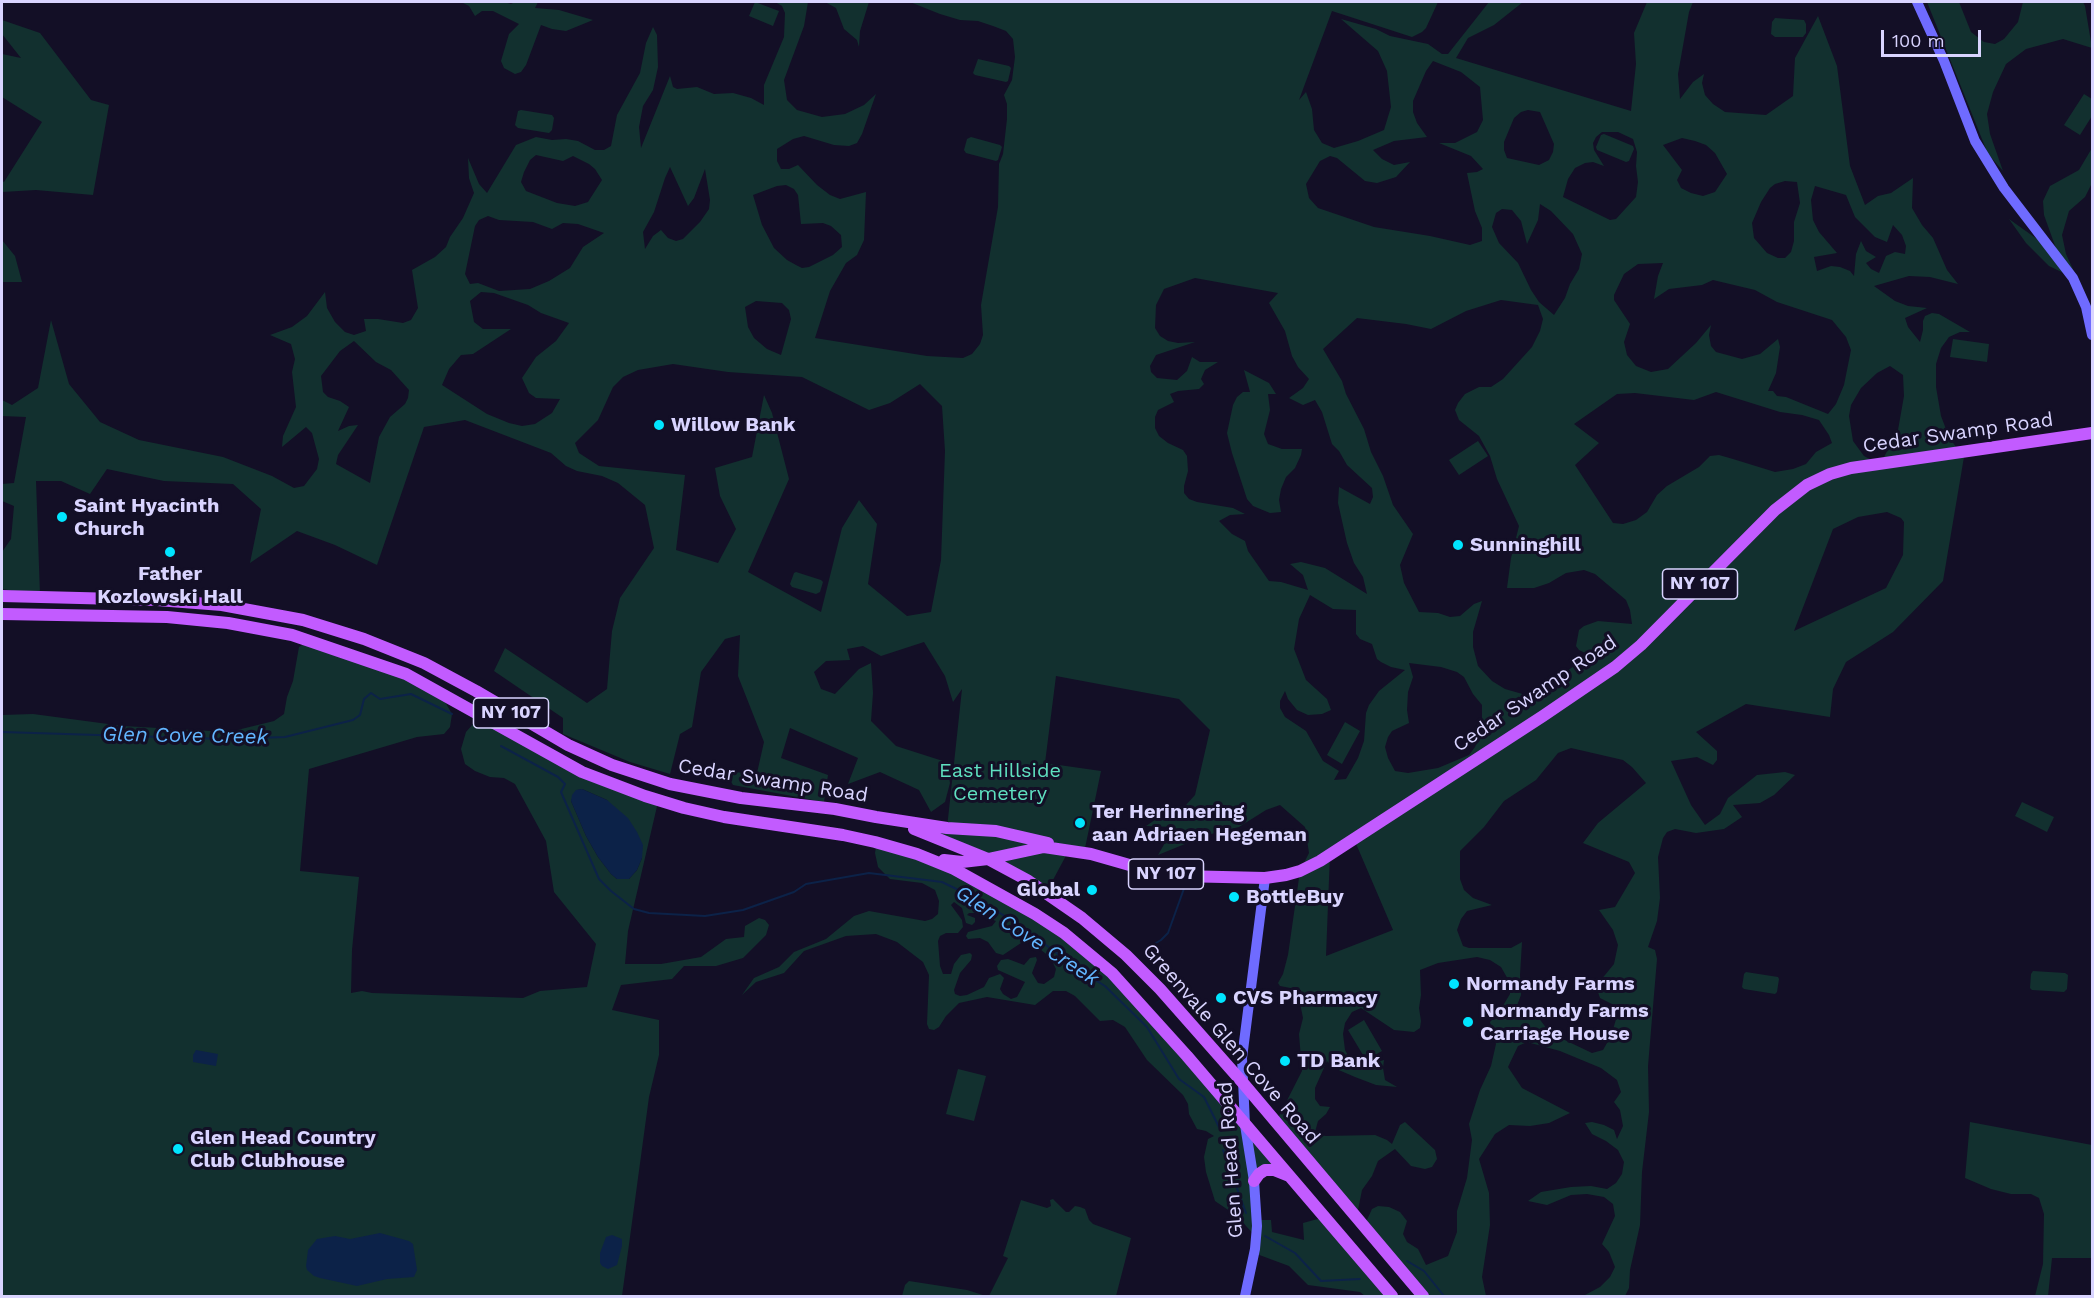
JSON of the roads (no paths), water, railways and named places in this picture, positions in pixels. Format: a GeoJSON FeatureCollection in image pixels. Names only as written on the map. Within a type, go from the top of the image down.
{"type":"FeatureCollection","features":[{"type":"Feature","properties":{"kind":"main road"},"geometry":{"type":"LineString","coordinates":[[1917,2],[1944,61],[1975,141],[2004,188],[2073,278],[2086,307],[2092,335]]}},
{"type":"Feature","properties":{"kind":"main road"},"geometry":{"type":"LineString","coordinates":[[2086,434],[2092,423]]}},
{"type":"Feature","properties":{"kind":"main road","name":"Cedar Swamp Road"},"geometry":{"type":"LineString","coordinates":[[2,596],[128,599],[233,606],[303,620],[364,639],[402,654],[476,691],[568,745],[612,765],[670,784],[721,794],[830,808],[947,828],[1005,833],[1180,876],[1265,878],[1286,875],[1320,861],[1616,667],[1641,645],[1775,510],[1807,485],[1830,474],[1851,468],[2086,434]]}},
{"type":"Feature","properties":{"kind":"main road"},"geometry":{"type":"LineString","coordinates":[[128,599],[128,616]]}},
{"type":"Feature","properties":{"kind":"main road"},"geometry":{"type":"LineString","coordinates":[[233,606],[234,614],[239,619],[276,626],[286,634]]}},
{"type":"Feature","properties":{"kind":"main road","name":"Cedar Swamp Road"},"geometry":{"type":"LineString","coordinates":[[2,614],[167,617],[228,623],[286,634],[406,674],[582,772],[645,796],[750,822],[843,835],[917,854]]}},
{"type":"Feature","properties":{"kind":"main road","name":"Greenvale Glen Cove Road"},"geometry":{"type":"LineString","coordinates":[[876,817],[933,835],[988,859],[1028,880],[1082,918],[1126,955],[1163,991],[1423,1296]]}},
{"type":"Feature","properties":{"kind":"main road"},"geometry":{"type":"LineString","coordinates":[[1003,854],[1009,843],[1005,833]]}},
{"type":"Feature","properties":{"kind":"main road"},"geometry":{"type":"LineString","coordinates":[[1028,880],[1021,870],[1022,861],[1028,853],[1039,847]]}},
{"type":"Feature","properties":{"kind":"main road","name":"Cedar Swamp Road"},"geometry":{"type":"LineString","coordinates":[[988,859],[1039,847],[1070,850]]}},
{"type":"Feature","properties":{"kind":"main road","name":"Greenvale Glen Cove Road"},"geometry":{"type":"LineString","coordinates":[[917,854],[954,869],[995,890],[1045,920],[1112,973],[1135,996],[1392,1296]]}},
{"type":"Feature","properties":{"kind":"main road","name":"NY 107"},"geometry":{"type":"LineString","coordinates":[[917,854],[929,854],[944,860],[955,861],[988,859]]}},
{"type":"Feature","properties":{"kind":"main road","name":"Glen Head Road"},"geometry":{"type":"LineString","coordinates":[[1245,1296],[1257,1237],[1254,1181],[1245,1125],[1244,1033],[1265,878]]}},
{"type":"Feature","properties":{"kind":"main road"},"geometry":{"type":"LineString","coordinates":[[1254,1181],[1261,1172],[1270,1170],[1290,1176]]}},
{"type":"Feature","properties":{"kind":"water"},"geometry":{"type":"Polygon","coordinates":[[[582,789],[607,800],[628,818],[637,832],[643,845],[642,858],[637,870],[629,879],[617,879],[611,874],[586,836],[571,801],[576,790],[582,789]]]}},
{"type":"Feature","properties":{"kind":"water"},"geometry":{"type":"Polygon","coordinates":[[[196,1050],[218,1054],[216,1066],[193,1062],[196,1050]]]}},
{"type":"Feature","properties":{"kind":"water"},"geometry":{"type":"Polygon","coordinates":[[[380,1233],[413,1244],[417,1270],[414,1277],[387,1279],[357,1286],[320,1278],[307,1270],[308,1250],[317,1239],[335,1236],[350,1239],[380,1233]]]}},
{"type":"Feature","properties":{"kind":"water"},"geometry":{"type":"Polygon","coordinates":[[[612,1235],[622,1239],[622,1246],[617,1265],[608,1269],[600,1263],[600,1253],[606,1237],[612,1235]]]}},
{"type":"Feature","properties":{"kind":"waterway","name":"Glen Cove Creek"},"geometry":{"type":"LineString","coordinates":[[2,732],[225,739],[285,737],[353,720],[360,715],[364,699],[371,693],[380,699],[411,694],[452,714]]}},
{"type":"Feature","properties":{"kind":"waterway","name":"Glen Cove Creek"},"geometry":{"type":"LineString","coordinates":[[501,746],[558,777],[565,784],[561,792],[599,879],[634,909],[649,913],[705,916],[743,910],[794,892],[806,884],[869,873],[942,882],[977,899],[1021,926],[1076,968],[1105,986],[1147,1027],[1179,1079],[1204,1097],[1221,1131]]}},
{"type":"Feature","properties":{"kind":"waterway"},"geometry":{"type":"LineString","coordinates":[[1146,949],[1168,933],[1186,883]]}},
{"type":"Feature","properties":{"kind":"waterway","name":"Glen Cove Creek"},"geometry":{"type":"LineString","coordinates":[[1223,1150],[1246,1213]]}},
{"type":"Feature","properties":{"kind":"waterway","name":"Glen Cove Creek"},"geometry":{"type":"LineString","coordinates":[[1265,1236],[1295,1253],[1321,1281],[1360,1279]]}},
{"type":"Feature","properties":{"kind":"waterway","name":"Glen Cove Creek"},"geometry":{"type":"LineString","coordinates":[[1407,1261],[1424,1271],[1444,1296]]}},
{"type":"Feature","properties":{"kind":"place","name":"Willow Bank"},"geometry":{"type":"Point","coordinates":[659,425]}},
{"type":"Feature","properties":{"kind":"place","name":"Saint Hyacinth Church"},"geometry":{"type":"Point","coordinates":[62,517]}},
{"type":"Feature","properties":{"kind":"place","name":"Sunninghill"},"geometry":{"type":"Point","coordinates":[1458,545]}},
{"type":"Feature","properties":{"kind":"place","name":"Father Kozlowski Hall"},"geometry":{"type":"Point","coordinates":[170,552]}},
{"type":"Feature","properties":{"kind":"place","name":"Ter Herinnering aan Adriaen Hegeman"},"geometry":{"type":"Point","coordinates":[1080,823]}},
{"type":"Feature","properties":{"kind":"place","name":"Global"},"geometry":{"type":"Point","coordinates":[1092,890]}},
{"type":"Feature","properties":{"kind":"place","name":"BottleBuy"},"geometry":{"type":"Point","coordinates":[1234,897]}},
{"type":"Feature","properties":{"kind":"place","name":"Normandy Farms"},"geometry":{"type":"Point","coordinates":[1454,984]}},
{"type":"Feature","properties":{"kind":"place","name":"CVS Pharmacy"},"geometry":{"type":"Point","coordinates":[1221,998]}},
{"type":"Feature","properties":{"kind":"place","name":"Normandy Farms Carriage House"},"geometry":{"type":"Point","coordinates":[1468,1022]}},
{"type":"Feature","properties":{"kind":"place","name":"TD Bank"},"geometry":{"type":"Point","coordinates":[1285,1061]}},
{"type":"Feature","properties":{"kind":"place","name":"Glen Head Country Club Clubhouse"},"geometry":{"type":"Point","coordinates":[178,1149]}},
{"type":"Feature","properties":{"kind":"park label","name":"East Hillside Cemetery"},"geometry":{"type":"Point","coordinates":[1000,782]}}]}
